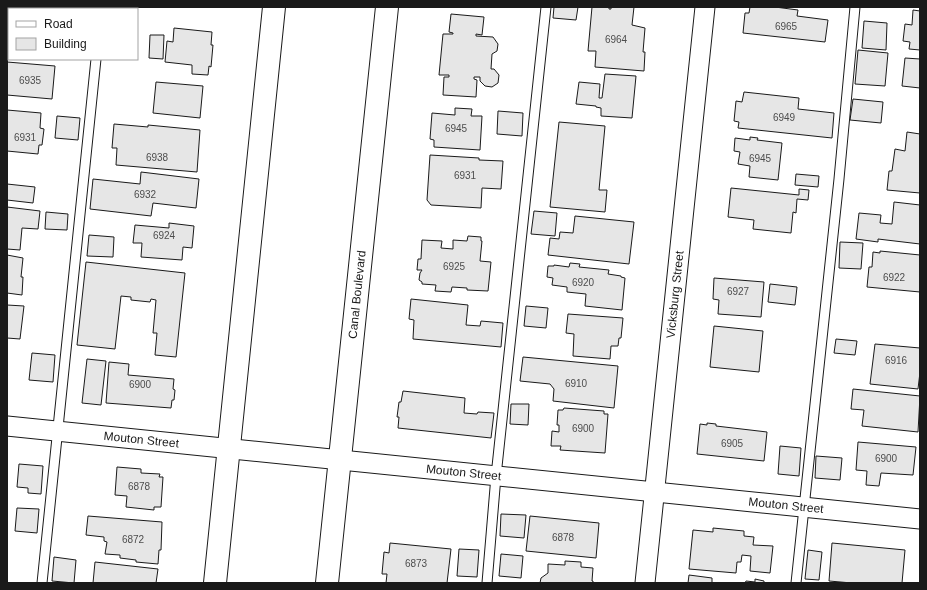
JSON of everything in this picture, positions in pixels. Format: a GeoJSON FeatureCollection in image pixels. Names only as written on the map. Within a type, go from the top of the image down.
{"type":"FeatureCollection","features":[{"type":"Feature","properties":{"kind":"main road"},"geometry":{"type":"LineString","coordinates":[[215,583],[274,7]]}},
{"type":"Feature","properties":{"kind":"main road","name":"Canal Boulevard"},"geometry":{"type":"LineString","coordinates":[[327,583],[387,7]]}},
{"type":"Feature","properties":{"kind":"street","name":"Vicksburg Street"},"geometry":{"type":"LineString","coordinates":[[645,583],[705,7]]}},
{"type":"Feature","properties":{"kind":"street","name":"Mouton Street"},"geometry":{"type":"LineString","coordinates":[[7,426],[920,519]]}},
{"type":"Feature","properties":{"kind":"lane"},"geometry":{"type":"LineString","coordinates":[[487,583],[496,476],[546,7]]}},
{"type":"Feature","properties":{"kind":"lane"},"geometry":{"type":"LineString","coordinates":[[796,583],[840,179],[855,7]]}},
{"type":"Feature","properties":{"kind":"lane"},"geometry":{"type":"LineString","coordinates":[[42,583],[96,60]]}},
{"type":"Feature","properties":{"kind":"building"},"geometry":{"type":"Polygon","coordinates":[[[70,7],[93,7],[92,8],[70,7]]]}},
{"type":"Feature","properties":{"kind":"building"},"geometry":{"type":"Polygon","coordinates":[[[554,7],[578,7],[576,20],[553,18],[554,7]]]}},
{"type":"Feature","properties":{"kind":"building"},"geometry":{"type":"Polygon","coordinates":[[[592,7],[609,7],[609,9],[611,9],[611,7],[634,7],[632,25],[645,28],[643,52],[645,52],[644,71],[595,67],[596,51],[588,51],[592,7]]]}},
{"type":"Feature","properties":{"kind":"building"},"geometry":{"type":"Polygon","coordinates":[[[750,7],[775,7],[798,10],[797,16],[828,20],[825,42],[743,33],[745,13],[749,13],[750,7]]]}},
{"type":"Feature","properties":{"kind":"building"},"geometry":{"type":"Polygon","coordinates":[[[913,10],[920,11],[920,50],[909,49],[910,42],[903,41],[905,24],[912,25],[913,10]]]}},
{"type":"Feature","properties":{"kind":"building"},"geometry":{"type":"Polygon","coordinates":[[[451,14],[484,17],[482,35],[476,34],[476,36],[493,37],[498,44],[497,51],[492,54],[491,69],[494,69],[499,75],[498,83],[492,87],[485,86],[480,81],[480,77],[474,77],[474,79],[477,80],[476,97],[443,95],[444,77],[449,77],[449,75],[439,75],[443,34],[453,34],[449,32],[451,14]]]}},
{"type":"Feature","properties":{"kind":"building"},"geometry":{"type":"Polygon","coordinates":[[[7,15],[8,15],[8,46],[7,15]]]}},
{"type":"Feature","properties":{"kind":"building"},"geometry":{"type":"Polygon","coordinates":[[[864,21],[887,23],[886,50],[862,48],[864,21]]]}},
{"type":"Feature","properties":{"kind":"building"},"geometry":{"type":"Polygon","coordinates":[[[174,28],[212,32],[211,45],[213,45],[211,67],[209,66],[208,75],[192,74],[192,65],[165,62],[167,41],[173,42],[174,28]]]}},
{"type":"Feature","properties":{"kind":"building"},"geometry":{"type":"Polygon","coordinates":[[[150,35],[164,35],[163,59],[149,58],[150,35]]]}},
{"type":"Feature","properties":{"kind":"building"},"geometry":{"type":"Polygon","coordinates":[[[858,50],[888,53],[885,86],[855,84],[858,50]]]}},
{"type":"Feature","properties":{"kind":"building"},"geometry":{"type":"Polygon","coordinates":[[[905,58],[920,59],[920,88],[902,86],[905,58]]]}},
{"type":"Feature","properties":{"kind":"building"},"geometry":{"type":"Polygon","coordinates":[[[7,62],[55,66],[52,99],[7,95],[7,62]]]}},
{"type":"Feature","properties":{"kind":"building"},"geometry":{"type":"Polygon","coordinates":[[[605,74],[636,76],[632,118],[601,116],[601,108],[576,104],[579,82],[600,84],[599,98],[602,98],[605,74]]]}},
{"type":"Feature","properties":{"kind":"building"},"geometry":{"type":"Polygon","coordinates":[[[156,82],[203,86],[200,118],[153,113],[156,82]]]}},
{"type":"Feature","properties":{"kind":"building"},"geometry":{"type":"Polygon","coordinates":[[[744,92],[799,98],[798,109],[834,113],[832,138],[738,128],[739,122],[734,121],[736,101],[742,102],[744,92]]]}},
{"type":"Feature","properties":{"kind":"building"},"geometry":{"type":"Polygon","coordinates":[[[853,99],[883,102],[881,123],[850,120],[853,99]]]}},
{"type":"Feature","properties":{"kind":"building"},"geometry":{"type":"Polygon","coordinates":[[[455,108],[472,109],[471,116],[482,116],[480,150],[434,147],[434,140],[430,139],[432,113],[455,115],[455,108]]]}},
{"type":"Feature","properties":{"kind":"building"},"geometry":{"type":"Polygon","coordinates":[[[7,110],[41,113],[40,128],[44,129],[42,145],[39,145],[38,154],[7,151],[7,110]]]}},
{"type":"Feature","properties":{"kind":"building"},"geometry":{"type":"Polygon","coordinates":[[[498,111],[523,113],[522,136],[497,134],[498,111]]]}},
{"type":"Feature","properties":{"kind":"building"},"geometry":{"type":"Polygon","coordinates":[[[57,116],[80,118],[78,140],[55,138],[57,116]]]}},
{"type":"Feature","properties":{"kind":"building"},"geometry":{"type":"Polygon","coordinates":[[[559,122],[605,126],[599,190],[607,190],[605,212],[550,207],[559,122]]]}},
{"type":"Feature","properties":{"kind":"building"},"geometry":{"type":"Polygon","coordinates":[[[114,124],[148,127],[148,125],[200,130],[197,172],[116,165],[117,148],[112,148],[114,124]]]}},
{"type":"Feature","properties":{"kind":"building"},"geometry":{"type":"Polygon","coordinates":[[[907,132],[920,134],[920,193],[887,190],[889,171],[892,171],[895,149],[905,151],[907,132]]]}},
{"type":"Feature","properties":{"kind":"building"},"geometry":{"type":"Polygon","coordinates":[[[750,137],[758,138],[757,140],[782,143],[778,180],[749,177],[750,166],[738,164],[740,152],[734,151],[735,138],[750,140],[750,137]]]}},
{"type":"Feature","properties":{"kind":"building"},"geometry":{"type":"Polygon","coordinates":[[[430,155],[503,161],[501,189],[482,188],[481,208],[431,205],[427,200],[430,155]]]}},
{"type":"Feature","properties":{"kind":"building"},"geometry":{"type":"Polygon","coordinates":[[[141,172],[199,179],[196,208],[153,203],[151,216],[90,209],[93,179],[140,184],[141,172]]]}},
{"type":"Feature","properties":{"kind":"building"},"geometry":{"type":"Polygon","coordinates":[[[796,174],[819,176],[818,187],[795,185],[796,174]]]}},
{"type":"Feature","properties":{"kind":"building"},"geometry":{"type":"Polygon","coordinates":[[[7,184],[35,187],[33,203],[7,200],[7,184]]]}},
{"type":"Feature","properties":{"kind":"building"},"geometry":{"type":"Polygon","coordinates":[[[731,188],[799,195],[799,189],[809,190],[808,200],[797,199],[796,213],[793,212],[791,233],[753,229],[754,220],[728,217],[731,188]]]}},
{"type":"Feature","properties":{"kind":"building"},"geometry":{"type":"Polygon","coordinates":[[[894,202],[920,205],[920,244],[878,239],[878,242],[856,239],[859,213],[881,215],[880,223],[892,224],[894,202]]]}},
{"type":"Feature","properties":{"kind":"building"},"geometry":{"type":"Polygon","coordinates":[[[7,207],[40,211],[38,229],[22,228],[20,250],[7,249],[7,207]]]}},
{"type":"Feature","properties":{"kind":"building"},"geometry":{"type":"Polygon","coordinates":[[[534,211],[557,213],[555,236],[531,234],[534,211]]]}},
{"type":"Feature","properties":{"kind":"building"},"geometry":{"type":"Polygon","coordinates":[[[46,212],[68,214],[67,230],[45,229],[46,212]]]}},
{"type":"Feature","properties":{"kind":"building"},"geometry":{"type":"Polygon","coordinates":[[[575,216],[634,222],[629,264],[548,255],[550,238],[559,239],[560,232],[573,233],[575,216]]]}},
{"type":"Feature","properties":{"kind":"building"},"geometry":{"type":"Polygon","coordinates":[[[169,223],[194,226],[192,248],[183,247],[182,260],[141,257],[142,243],[133,243],[135,225],[169,228],[169,223]]]}},
{"type":"Feature","properties":{"kind":"building"},"geometry":{"type":"Polygon","coordinates":[[[89,235],[114,237],[113,257],[87,256],[89,235]]]}},
{"type":"Feature","properties":{"kind":"building"},"geometry":{"type":"Polygon","coordinates":[[[468,236],[481,237],[480,261],[491,262],[488,291],[467,290],[467,288],[452,287],[451,292],[435,291],[436,285],[422,284],[419,280],[422,270],[417,270],[418,259],[421,259],[422,240],[442,241],[441,248],[453,249],[453,240],[467,241],[468,236]]]}},
{"type":"Feature","properties":{"kind":"building"},"geometry":{"type":"Polygon","coordinates":[[[840,242],[863,243],[861,269],[839,268],[840,242]]]}},
{"type":"Feature","properties":{"kind":"building"},"geometry":{"type":"Polygon","coordinates":[[[880,251],[920,255],[920,292],[867,287],[869,267],[872,267],[873,252],[880,253],[880,251]]]}},
{"type":"Feature","properties":{"kind":"building"},"geometry":{"type":"Polygon","coordinates":[[[7,255],[23,258],[21,277],[23,277],[22,295],[7,293],[7,255]]]}},
{"type":"Feature","properties":{"kind":"building"},"geometry":{"type":"Polygon","coordinates":[[[86,262],[185,273],[176,357],[155,355],[157,333],[153,333],[156,300],[151,299],[150,302],[131,300],[131,297],[121,296],[115,349],[77,345],[86,262]]]}},
{"type":"Feature","properties":{"kind":"building"},"geometry":{"type":"Polygon","coordinates":[[[570,263],[580,264],[579,267],[609,270],[608,274],[625,278],[622,310],[585,306],[586,294],[567,292],[567,287],[552,285],[553,278],[547,277],[548,266],[554,265],[569,267],[570,263]]]}},
{"type":"Feature","properties":{"kind":"building"},"geometry":{"type":"Polygon","coordinates":[[[714,278],[764,282],[761,317],[718,314],[719,300],[713,299],[714,278]]]}},
{"type":"Feature","properties":{"kind":"building"},"geometry":{"type":"Polygon","coordinates":[[[770,284],[797,287],[795,305],[768,302],[770,284]]]}},
{"type":"Feature","properties":{"kind":"building"},"geometry":{"type":"Polygon","coordinates":[[[411,299],[468,305],[466,325],[480,326],[481,321],[503,323],[501,347],[413,339],[414,320],[409,319],[411,299]]]}},
{"type":"Feature","properties":{"kind":"building"},"geometry":{"type":"Polygon","coordinates":[[[7,305],[24,306],[20,339],[7,338],[7,305]]]}},
{"type":"Feature","properties":{"kind":"building"},"geometry":{"type":"Polygon","coordinates":[[[526,306],[548,308],[546,328],[524,326],[526,306]]]}},
{"type":"Feature","properties":{"kind":"building"},"geometry":{"type":"Polygon","coordinates":[[[568,314],[623,318],[621,338],[619,338],[618,346],[611,346],[610,359],[573,356],[574,334],[566,333],[568,314]]]}},
{"type":"Feature","properties":{"kind":"building"},"geometry":{"type":"Polygon","coordinates":[[[714,326],[763,331],[759,372],[710,367],[714,326]]]}},
{"type":"Feature","properties":{"kind":"building"},"geometry":{"type":"Polygon","coordinates":[[[836,339],[857,341],[855,355],[834,353],[836,339]]]}},
{"type":"Feature","properties":{"kind":"building"},"geometry":{"type":"Polygon","coordinates":[[[875,344],[920,348],[918,389],[870,384],[875,344]]]}},
{"type":"Feature","properties":{"kind":"building"},"geometry":{"type":"Polygon","coordinates":[[[32,353],[55,355],[53,382],[29,380],[32,353]]]}},
{"type":"Feature","properties":{"kind":"building"},"geometry":{"type":"Polygon","coordinates":[[[523,357],[618,366],[614,408],[553,401],[554,389],[550,384],[520,381],[523,357]]]}},
{"type":"Feature","properties":{"kind":"building"},"geometry":{"type":"Polygon","coordinates":[[[87,359],[106,361],[101,405],[82,403],[87,359]]]}},
{"type":"Feature","properties":{"kind":"building"},"geometry":{"type":"Polygon","coordinates":[[[109,362],[129,364],[128,375],[174,379],[174,400],[172,400],[171,408],[106,403],[109,362]]]}},
{"type":"Feature","properties":{"kind":"building"},"geometry":{"type":"Polygon","coordinates":[[[853,389],[920,396],[918,432],[862,426],[864,410],[851,409],[853,389]]]}},
{"type":"Feature","properties":{"kind":"building"},"geometry":{"type":"Polygon","coordinates":[[[403,391],[465,398],[464,413],[494,413],[491,438],[398,428],[399,417],[397,417],[399,402],[401,402],[403,391]]]}},
{"type":"Feature","properties":{"kind":"building"},"geometry":{"type":"Polygon","coordinates":[[[511,404],[529,404],[528,425],[510,424],[511,404]]]}},
{"type":"Feature","properties":{"kind":"building"},"geometry":{"type":"Polygon","coordinates":[[[564,408],[604,411],[604,414],[608,414],[605,453],[560,450],[561,446],[551,446],[552,431],[559,432],[559,425],[557,425],[558,410],[563,410],[564,408]]]}},
{"type":"Feature","properties":{"kind":"building"},"geometry":{"type":"Polygon","coordinates":[[[707,423],[716,424],[716,426],[767,432],[764,461],[697,454],[700,424],[707,425],[707,423]]]}},
{"type":"Feature","properties":{"kind":"building"},"geometry":{"type":"Polygon","coordinates":[[[858,442],[916,447],[913,475],[881,473],[879,486],[866,485],[867,471],[856,470],[858,442]]]}},
{"type":"Feature","properties":{"kind":"building"},"geometry":{"type":"Polygon","coordinates":[[[780,446],[801,448],[799,476],[778,474],[780,446]]]}},
{"type":"Feature","properties":{"kind":"building"},"geometry":{"type":"Polygon","coordinates":[[[816,456],[842,458],[840,480],[815,478],[816,456]]]}},
{"type":"Feature","properties":{"kind":"building"},"geometry":{"type":"Polygon","coordinates":[[[19,464],[43,466],[41,494],[28,493],[28,488],[17,487],[19,464]]]}},
{"type":"Feature","properties":{"kind":"building"},"geometry":{"type":"Polygon","coordinates":[[[117,467],[141,469],[141,473],[160,474],[159,477],[163,477],[161,507],[154,507],[154,510],[126,507],[127,496],[115,495],[117,467]]]}},
{"type":"Feature","properties":{"kind":"building"},"geometry":{"type":"Polygon","coordinates":[[[17,508],[39,509],[37,533],[15,531],[17,508]]]}},
{"type":"Feature","properties":{"kind":"building"},"geometry":{"type":"Polygon","coordinates":[[[501,514],[526,515],[524,538],[500,536],[501,514]]]}},
{"type":"Feature","properties":{"kind":"building"},"geometry":{"type":"Polygon","coordinates":[[[88,516],[162,522],[161,550],[159,550],[158,564],[136,562],[136,560],[120,558],[120,555],[105,554],[107,542],[104,541],[104,537],[86,535],[88,516]]]}},
{"type":"Feature","properties":{"kind":"building"},"geometry":{"type":"Polygon","coordinates":[[[530,516],[599,523],[596,558],[526,551],[530,516]]]}},
{"type":"Feature","properties":{"kind":"building"},"geometry":{"type":"Polygon","coordinates":[[[713,528],[744,531],[744,536],[754,537],[753,545],[773,546],[770,573],[750,571],[751,556],[742,555],[741,562],[737,562],[736,573],[689,569],[693,530],[713,532],[713,528]]]}},
{"type":"Feature","properties":{"kind":"building"},"geometry":{"type":"Polygon","coordinates":[[[390,543],[451,549],[447,583],[386,583],[387,574],[382,574],[384,552],[389,553],[390,543]]]}},
{"type":"Feature","properties":{"kind":"building"},"geometry":{"type":"Polygon","coordinates":[[[832,543],[905,550],[902,583],[852,583],[829,581],[832,543]]]}},
{"type":"Feature","properties":{"kind":"building"},"geometry":{"type":"Polygon","coordinates":[[[459,549],[479,550],[477,577],[457,576],[459,549]]]}},
{"type":"Feature","properties":{"kind":"building"},"geometry":{"type":"Polygon","coordinates":[[[808,550],[822,552],[819,580],[805,579],[808,550]]]}},
{"type":"Feature","properties":{"kind":"building"},"geometry":{"type":"Polygon","coordinates":[[[501,554],[523,556],[521,578],[499,576],[501,554]]]}},
{"type":"Feature","properties":{"kind":"building"},"geometry":{"type":"Polygon","coordinates":[[[54,557],[76,560],[74,583],[52,581],[54,557]]]}},
{"type":"Feature","properties":{"kind":"building"},"geometry":{"type":"Polygon","coordinates":[[[565,561],[581,562],[581,567],[593,568],[593,583],[540,583],[541,578],[548,573],[548,564],[565,565],[565,561]]]}},
{"type":"Feature","properties":{"kind":"building"},"geometry":{"type":"Polygon","coordinates":[[[95,562],[158,569],[156,583],[93,583],[95,562]]]}},
{"type":"Feature","properties":{"kind":"building"},"geometry":{"type":"Polygon","coordinates":[[[689,575],[712,578],[712,583],[688,583],[689,575]]]}},
{"type":"Feature","properties":{"kind":"building"},"geometry":{"type":"Polygon","coordinates":[[[755,579],[764,581],[764,583],[745,583],[746,581],[755,582],[755,579]]]}}]}
